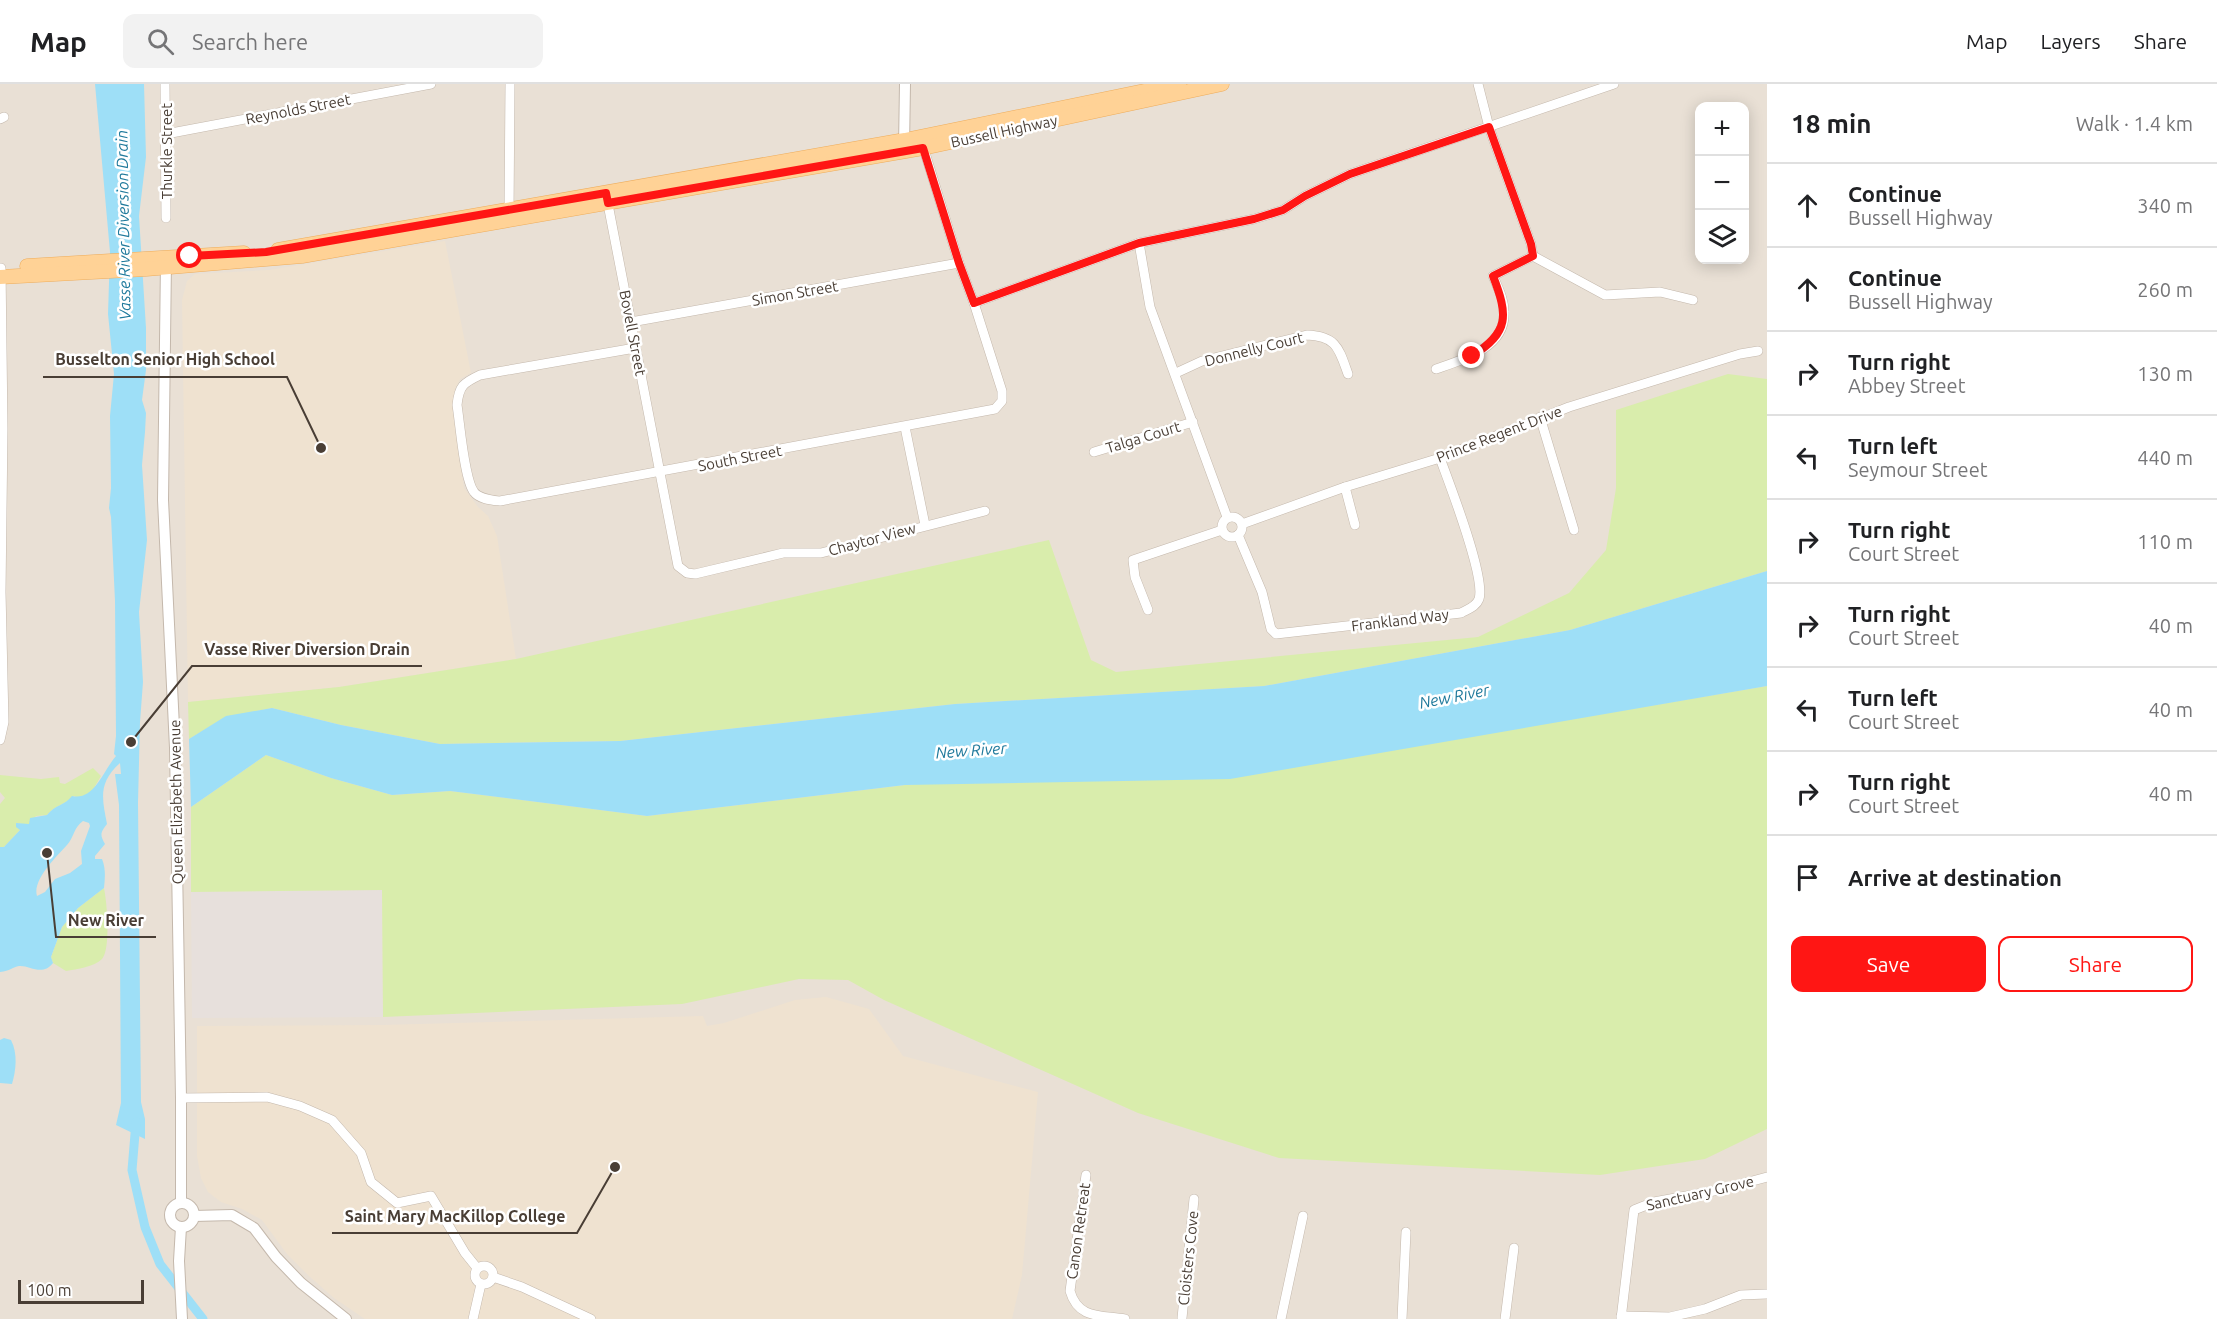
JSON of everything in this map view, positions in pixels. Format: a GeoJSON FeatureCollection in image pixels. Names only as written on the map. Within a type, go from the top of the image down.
{"type":"FeatureCollection","features":[{"type":"Feature","properties":{"kind":"main road","name":"Bussell Highway"},"geometry":{"type":"LineString","coordinates":[[922,143],[1179,84]]}},
{"type":"Feature","properties":{"kind":"main road","name":"Bussell Highway"},"geometry":{"type":"LineString","coordinates":[[1,273],[302,256],[509,215],[922,143],[1222,84]]}},
{"type":"Feature","properties":{"kind":"street","name":"Thurkle Street"},"geometry":{"type":"LineString","coordinates":[[165,84],[166,218]]}},
{"type":"Feature","properties":{"kind":"street","name":"Reynolds Street"},"geometry":{"type":"LineString","coordinates":[[166,134],[431,84]]}},
{"type":"Feature","properties":{"kind":"street"},"geometry":{"type":"LineString","coordinates":[[509,215],[510,84]]}},
{"type":"Feature","properties":{"kind":"street"},"geometry":{"type":"LineString","coordinates":[[904,145],[905,84]]}},
{"type":"Feature","properties":{"kind":"street"},"geometry":{"type":"LineString","coordinates":[[1478,84],[1489,127],[1531,244],[1533,256]]}},
{"type":"Feature","properties":{"kind":"street"},"geometry":{"type":"LineString","coordinates":[[922,143],[959,263],[974,303],[1139,243],[1254,219],[1283,210],[1305,196],[1350,174],[1614,84]]}},
{"type":"Feature","properties":{"kind":"street","name":"Bovell Street"},"geometry":{"type":"LineString","coordinates":[[607,198],[661,472]]}},
{"type":"Feature","properties":{"kind":"street"},"geometry":{"type":"LineString","coordinates":[[1139,243],[1150,307],[1227,518]]}},
{"type":"Feature","properties":{"kind":"street"},"geometry":{"type":"LineString","coordinates":[[1533,256],[1605,295],[1660,292],[1693,300]]}},
{"type":"Feature","properties":{"kind":"street"},"geometry":{"type":"LineString","coordinates":[[1436,369],[1472,356],[1487,346],[1497,335],[1503,324],[1504,313],[1502,299],[1493,276],[1533,256]]}},
{"type":"Feature","properties":{"kind":"street","name":"Queen Elizabeth Avenue"},"geometry":{"type":"LineString","coordinates":[[166,263],[163,500],[175,748],[182,1098],[181,1203]]}},
{"type":"Feature","properties":{"kind":"street","name":"Simon Street"},"geometry":{"type":"LineString","coordinates":[[631,322],[959,263]]}},
{"type":"Feature","properties":{"kind":"street"},"geometry":{"type":"LineString","coordinates":[[1,273],[0,592],[4,722],[1,738]]}},
{"type":"Feature","properties":{"kind":"street","name":"South Street"},"geometry":{"type":"LineString","coordinates":[[635,348],[480,375],[465,382],[458,393],[457,405],[469,481],[474,494],[484,499],[500,501],[995,409],[1002,401],[1002,391],[974,303]]}},
{"type":"Feature","properties":{"kind":"street","name":"Donnelly Court"},"geometry":{"type":"LineString","coordinates":[[1176,373],[1202,361],[1307,335],[1321,335],[1331,340],[1339,348],[1348,374]]}},
{"type":"Feature","properties":{"kind":"street","name":"Prince Regent Drive"},"geometry":{"type":"LineString","coordinates":[[1242,524],[1346,487],[1440,458],[1540,417],[1731,357],[1758,351]]}},
{"type":"Feature","properties":{"kind":"street"},"geometry":{"type":"LineString","coordinates":[[1540,417],[1574,530]]}},
{"type":"Feature","properties":{"kind":"street","name":"Talga Court"},"geometry":{"type":"LineString","coordinates":[[1094,452],[1193,423]]}},
{"type":"Feature","properties":{"kind":"street"},"geometry":{"type":"LineString","coordinates":[[905,427],[925,525]]}},
{"type":"Feature","properties":{"kind":"street","name":"Frankland Way"},"geometry":{"type":"LineString","coordinates":[[1238,535],[1262,592],[1271,629],[1276,634],[1461,613],[1474,606],[1479,600],[1480,588],[1465,526],[1440,458]]}},
{"type":"Feature","properties":{"kind":"street","name":"Chaytor View"},"geometry":{"type":"LineString","coordinates":[[661,472],[678,566],[687,573],[695,574],[783,553],[821,553],[925,525],[985,512]]}},
{"type":"Feature","properties":{"kind":"street"},"geometry":{"type":"LineString","coordinates":[[1346,487],[1355,525]]}},
{"type":"Feature","properties":{"kind":"street"},"geometry":{"type":"LineString","coordinates":[[1227,518],[1238,518],[1242,524],[1238,535],[1230,537],[1222,530],[1222,524],[1227,518]]}},
{"type":"Feature","properties":{"kind":"street"},"geometry":{"type":"LineString","coordinates":[[1148,610],[1135,578],[1133,560],[1222,530]]}},
{"type":"Feature","properties":{"kind":"street"},"geometry":{"type":"LineString","coordinates":[[182,1098],[267,1096],[300,1106],[332,1120],[361,1153],[371,1182],[397,1203],[431,1196],[465,1253],[477,1268]]}},
{"type":"Feature","properties":{"kind":"street","name":"Canon Retreat"},"geometry":{"type":"LineString","coordinates":[[1086,1175],[1070,1291],[1074,1302],[1085,1313],[1125,1319]]}},
{"type":"Feature","properties":{"kind":"street","name":"Sanctuary Grove"},"geometry":{"type":"LineString","coordinates":[[1621,1318],[1634,1210],[1654,1203],[1719,1190],[1767,1177]]}},
{"type":"Feature","properties":{"kind":"street","name":"Cloisters Cove"},"geometry":{"type":"LineString","coordinates":[[1182,1319],[1194,1199]]}},
{"type":"Feature","properties":{"kind":"street"},"geometry":{"type":"LineString","coordinates":[[181,1227],[174,1223],[170,1216],[172,1208],[181,1203],[189,1205],[194,1216]]}},
{"type":"Feature","properties":{"kind":"street"},"geometry":{"type":"LineString","coordinates":[[194,1216],[232,1215],[254,1228],[292,1274],[346,1319]]}},
{"type":"Feature","properties":{"kind":"street"},"geometry":{"type":"LineString","coordinates":[[181,1227],[189,1224],[194,1216]]}},
{"type":"Feature","properties":{"kind":"street"},"geometry":{"type":"LineString","coordinates":[[1281,1319],[1303,1216]]}},
{"type":"Feature","properties":{"kind":"street"},"geometry":{"type":"LineString","coordinates":[[181,1227],[179,1261],[182,1319]]}},
{"type":"Feature","properties":{"kind":"street"},"geometry":{"type":"LineString","coordinates":[[1402,1319],[1406,1232]]}},
{"type":"Feature","properties":{"kind":"street"},"geometry":{"type":"LineString","coordinates":[[1505,1319],[1514,1248]]}},
{"type":"Feature","properties":{"kind":"street"},"geometry":{"type":"LineString","coordinates":[[477,1268],[489,1267],[493,1277],[522,1287],[591,1319]]}},
{"type":"Feature","properties":{"kind":"street"},"geometry":{"type":"LineString","coordinates":[[477,1268],[475,1277],[481,1284]]}},
{"type":"Feature","properties":{"kind":"street"},"geometry":{"type":"LineString","coordinates":[[481,1284],[490,1282],[493,1277]]}},
{"type":"Feature","properties":{"kind":"street"},"geometry":{"type":"LineString","coordinates":[[473,1319],[481,1284]]}},
{"type":"Feature","properties":{"kind":"street"},"geometry":{"type":"LineString","coordinates":[[1621,1318],[1670,1317],[1705,1309],[1741,1295],[1767,1294]]}},
{"type":"Feature","properties":{"kind":"shaded area"},"geometry":{"type":"Polygon","coordinates":[[[0,84],[1767,84],[1767,1319],[0,1319],[0,84]]]}},
{"type":"Feature","properties":{"kind":"shaded area"},"geometry":{"type":"Polygon","coordinates":[[[445,241],[471,373],[460,379],[455,389],[453,409],[464,488],[488,516],[497,536],[516,659],[339,687],[188,702],[182,300],[187,281],[195,274],[269,270],[445,241]]]}},
{"type":"Feature","properties":{"kind":"shaded area"},"geometry":{"type":"Polygon","coordinates":[[[382,890],[383,1017],[192,1018],[191,892],[382,890]]]}},
{"type":"Feature","properties":{"kind":"shaded area"},"geometry":{"type":"Polygon","coordinates":[[[826,997],[869,1009],[903,1056],[1038,1092],[1022,1275],[1012,1319],[365,1319],[334,1298],[309,1276],[287,1254],[262,1220],[242,1209],[221,1202],[208,1192],[201,1178],[197,1156],[197,1026],[383,1025],[703,1016],[707,1026],[724,1023],[795,1000],[826,997]]]}},
{"type":"Feature","properties":{"kind":"green space"},"geometry":{"type":"Polygon","coordinates":[[[1728,374],[1767,379],[1767,571],[1570,630],[1264,686],[955,704],[620,741],[440,744],[341,725],[272,708],[226,717],[189,739],[188,702],[339,687],[516,659],[1049,540],[1091,660],[1116,672],[1478,637],[1569,593],[1606,550],[1616,488],[1616,410],[1728,374]]]}},
{"type":"Feature","properties":{"kind":"green space"},"geometry":{"type":"Polygon","coordinates":[[[1767,686],[1767,1129],[1705,1159],[1600,1175],[1279,1158],[1138,1113],[884,1000],[848,980],[799,979],[682,1004],[383,1017],[382,890],[191,892],[191,807],[266,755],[331,778],[392,795],[450,791],[647,816],[905,785],[1524,727],[1767,686]]]}},
{"type":"Feature","properties":{"kind":"green space"},"geometry":{"type":"Polygon","coordinates":[[[93,768],[101,776],[91,793],[78,798],[74,796],[47,815],[36,816],[29,825],[16,823],[20,830],[4,847],[0,847],[0,804],[5,798],[0,792],[0,775],[41,779],[59,777],[60,783],[65,784],[93,768]]]}},
{"type":"Feature","properties":{"kind":"green space"},"geometry":{"type":"Polygon","coordinates":[[[104,888],[107,925],[105,954],[95,964],[66,971],[53,963],[51,957],[62,927],[78,908],[104,888]]]}},
{"type":"Feature","properties":{"kind":"water"},"geometry":{"type":"Polygon","coordinates":[[[95,84],[144,84],[146,157],[139,216],[146,328],[146,370],[142,400],[146,413],[142,465],[147,540],[139,612],[143,682],[138,803],[141,1102],[145,1119],[145,1139],[116,1125],[121,1103],[119,805],[115,774],[121,774],[120,763],[108,777],[103,791],[107,824],[101,834],[105,844],[95,859],[102,859],[105,873],[104,888],[78,908],[62,927],[51,957],[53,963],[49,967],[40,970],[19,966],[0,972],[0,847],[4,847],[20,830],[16,827],[16,823],[29,824],[30,818],[47,815],[72,796],[86,794],[97,784],[116,756],[114,754],[116,736],[115,601],[109,508],[110,416],[114,374],[108,314],[110,252],[95,84]],[[83,821],[80,823],[69,842],[46,869],[38,883],[37,896],[45,892],[55,879],[70,873],[82,864],[81,851],[89,823],[83,821]]]}},
{"type":"Feature","properties":{"kind":"water"},"geometry":{"type":"Polygon","coordinates":[[[1767,571],[1767,686],[1230,779],[905,785],[647,816],[450,791],[392,795],[331,778],[266,755],[191,807],[189,739],[226,716],[272,708],[341,725],[440,744],[620,741],[955,704],[1264,686],[1570,630],[1767,571]]]}},
{"type":"Feature","properties":{"kind":"water"},"geometry":{"type":"Polygon","coordinates":[[[4,1038],[11,1040],[15,1051],[12,1084],[0,1083],[0,1040],[4,1038]]]}},
{"type":"Feature","properties":{"kind":"waterway","name":"Vasse River Diversion Drain"},"geometry":{"type":"LineString","coordinates":[[136,1122],[132,1170],[145,1227],[160,1264],[203,1319]]}},
{"type":"Feature","properties":{"kind":"place","name":"Busselton Senior High School"},"geometry":{"type":"Point","coordinates":[321,448]}},
{"type":"Feature","properties":{"kind":"place","name":"Vasse River Diversion Drain"},"geometry":{"type":"Point","coordinates":[131,742]}},
{"type":"Feature","properties":{"kind":"place","name":"New River"},"geometry":{"type":"Point","coordinates":[47,853]}},
{"type":"Feature","properties":{"kind":"place","name":"Saint Mary MacKillop College"},"geometry":{"type":"Point","coordinates":[615,1167]}},
{"type":"Feature","properties":{"kind":"route"},"geometry":{"type":"LineString","coordinates":[[190,256],[266,252],[606,193],[608,203],[923,148],[974,303],[1139,243],[1254,219],[1283,210],[1305,196],[1350,174],[1489,127],[1531,244],[1533,256],[1493,276],[1502,299],[1503,324],[1487,346],[1472,356]]}}]}
